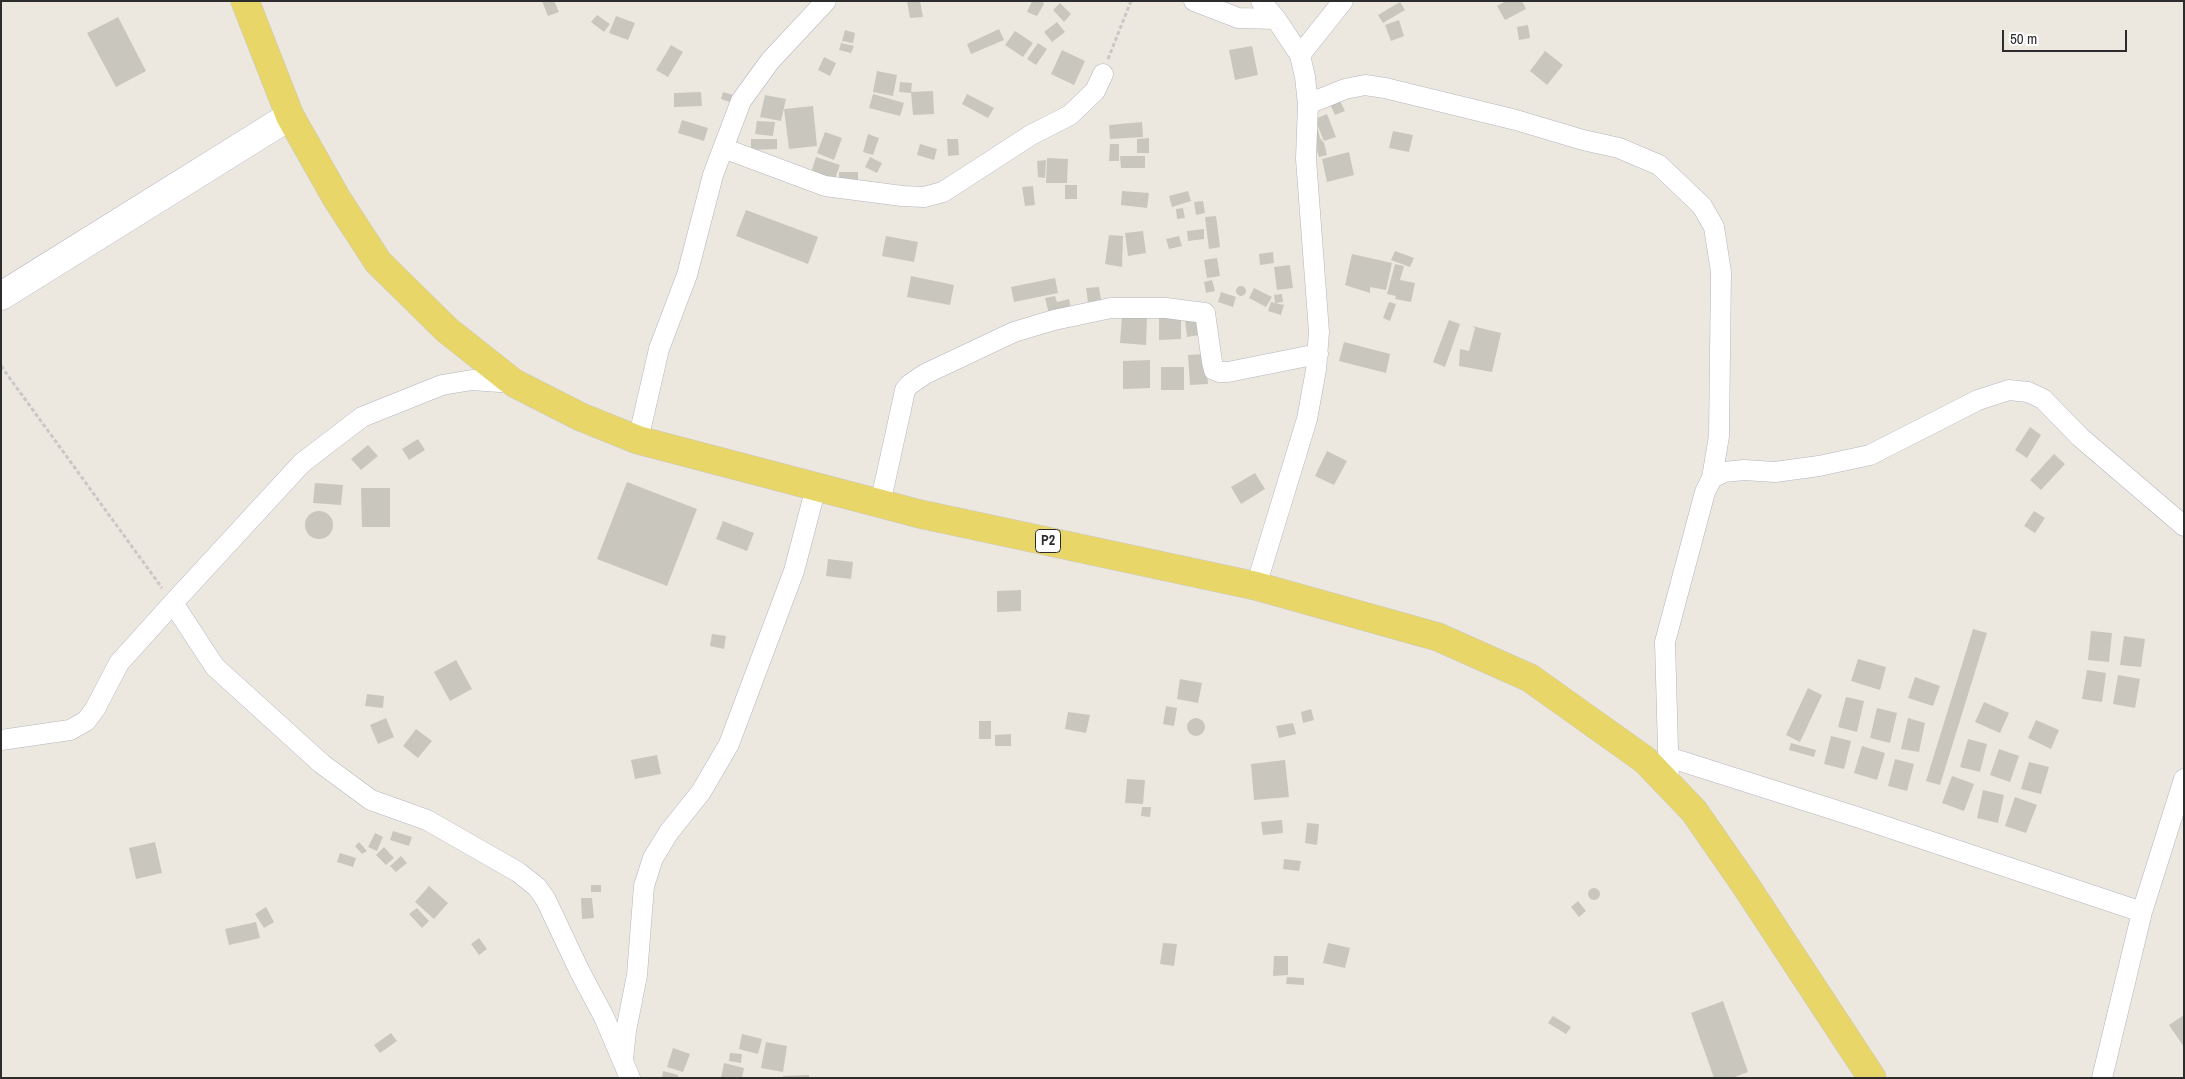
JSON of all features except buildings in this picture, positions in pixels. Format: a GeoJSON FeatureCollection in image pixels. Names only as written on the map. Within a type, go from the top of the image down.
{"type":"FeatureCollection","features":[{"type":"Feature","properties":{"kind":"main road","name":"P2"},"geometry":{"type":"LineString","coordinates":[[245,1],[290,116],[337,199],[378,262],[446,330],[514,383],[581,417],[638,440],[880,504],[1256,586],[1438,637],[1530,678],[1645,760],[1694,811],[1746,886],[1872,1078]]}},
{"type":"Feature","properties":{"kind":"street"},"geometry":{"type":"LineString","coordinates":[[638,440],[659,349],[687,275],[713,175],[741,101],[770,61],[826,1]]}},
{"type":"Feature","properties":{"kind":"street"},"geometry":{"type":"LineString","coordinates":[[1194,1],[1238,18],[1276,19]]}},
{"type":"Feature","properties":{"kind":"street"},"geometry":{"type":"LineString","coordinates":[[1256,586],[1307,418],[1317,362],[1319,332],[1316,270],[1306,159],[1308,104],[1305,77],[1300,55],[1276,19],[1261,1]]}},
{"type":"Feature","properties":{"kind":"street"},"geometry":{"type":"LineString","coordinates":[[1300,55],[1343,1]]}},
{"type":"Feature","properties":{"kind":"street"},"geometry":{"type":"LineString","coordinates":[[723,148],[825,186],[924,197],[943,192],[1031,135],[1070,115],[1095,91],[1103,74]]}},
{"type":"Feature","properties":{"kind":"street"},"geometry":{"type":"LineString","coordinates":[[1308,104],[1346,89],[1365,85],[1385,88],[1516,120],[1582,140],[1618,148],[1659,165],[1702,206],[1714,227],[1721,272],[1719,436],[1712,478],[1705,492],[1665,642],[1669,785]]}},
{"type":"Feature","properties":{"kind":"street"},"geometry":{"type":"LineString","coordinates":[[1,296],[290,116]]}},
{"type":"Feature","properties":{"kind":"street"},"geometry":{"type":"LineString","coordinates":[[880,504],[905,390],[925,374],[1014,332],[1054,320],[1111,308],[1166,308],[1205,313],[1212,362],[1214,370],[1219,372],[1317,362]]}},
{"type":"Feature","properties":{"kind":"street"},"geometry":{"type":"LineString","coordinates":[[1,740],[70,730],[86,721],[95,709],[119,663],[173,603],[302,464],[362,417],[442,385],[472,380],[514,383]]}},
{"type":"Feature","properties":{"kind":"street"},"geometry":{"type":"LineString","coordinates":[[1712,478],[1724,472],[1775,472],[1819,466],[1870,455],[1978,400],[2009,390],[2028,392],[2043,399],[2080,437],[2184,526]]}},
{"type":"Feature","properties":{"kind":"street"},"geometry":{"type":"LineString","coordinates":[[626,1070],[626,1031],[637,975],[644,886],[653,858],[669,832],[701,792],[729,744],[794,571],[816,487]]}},
{"type":"Feature","properties":{"kind":"street"},"geometry":{"type":"LineString","coordinates":[[173,603],[215,667],[322,764],[371,800],[427,820],[518,872],[537,887],[546,900],[580,972],[604,1017],[626,1070]]}},
{"type":"Feature","properties":{"kind":"street"},"geometry":{"type":"LineString","coordinates":[[1668,757],[1860,818],[2142,912]]}},
{"type":"Feature","properties":{"kind":"street"},"geometry":{"type":"LineString","coordinates":[[2102,1078],[2142,912],[2184,779]]}},
{"type":"Feature","properties":{"kind":"path"},"geometry":{"type":"LineString","coordinates":[[1103,74],[1131,1]]}},
{"type":"Feature","properties":{"kind":"path"},"geometry":{"type":"LineString","coordinates":[[1,366],[173,603]]}}]}
